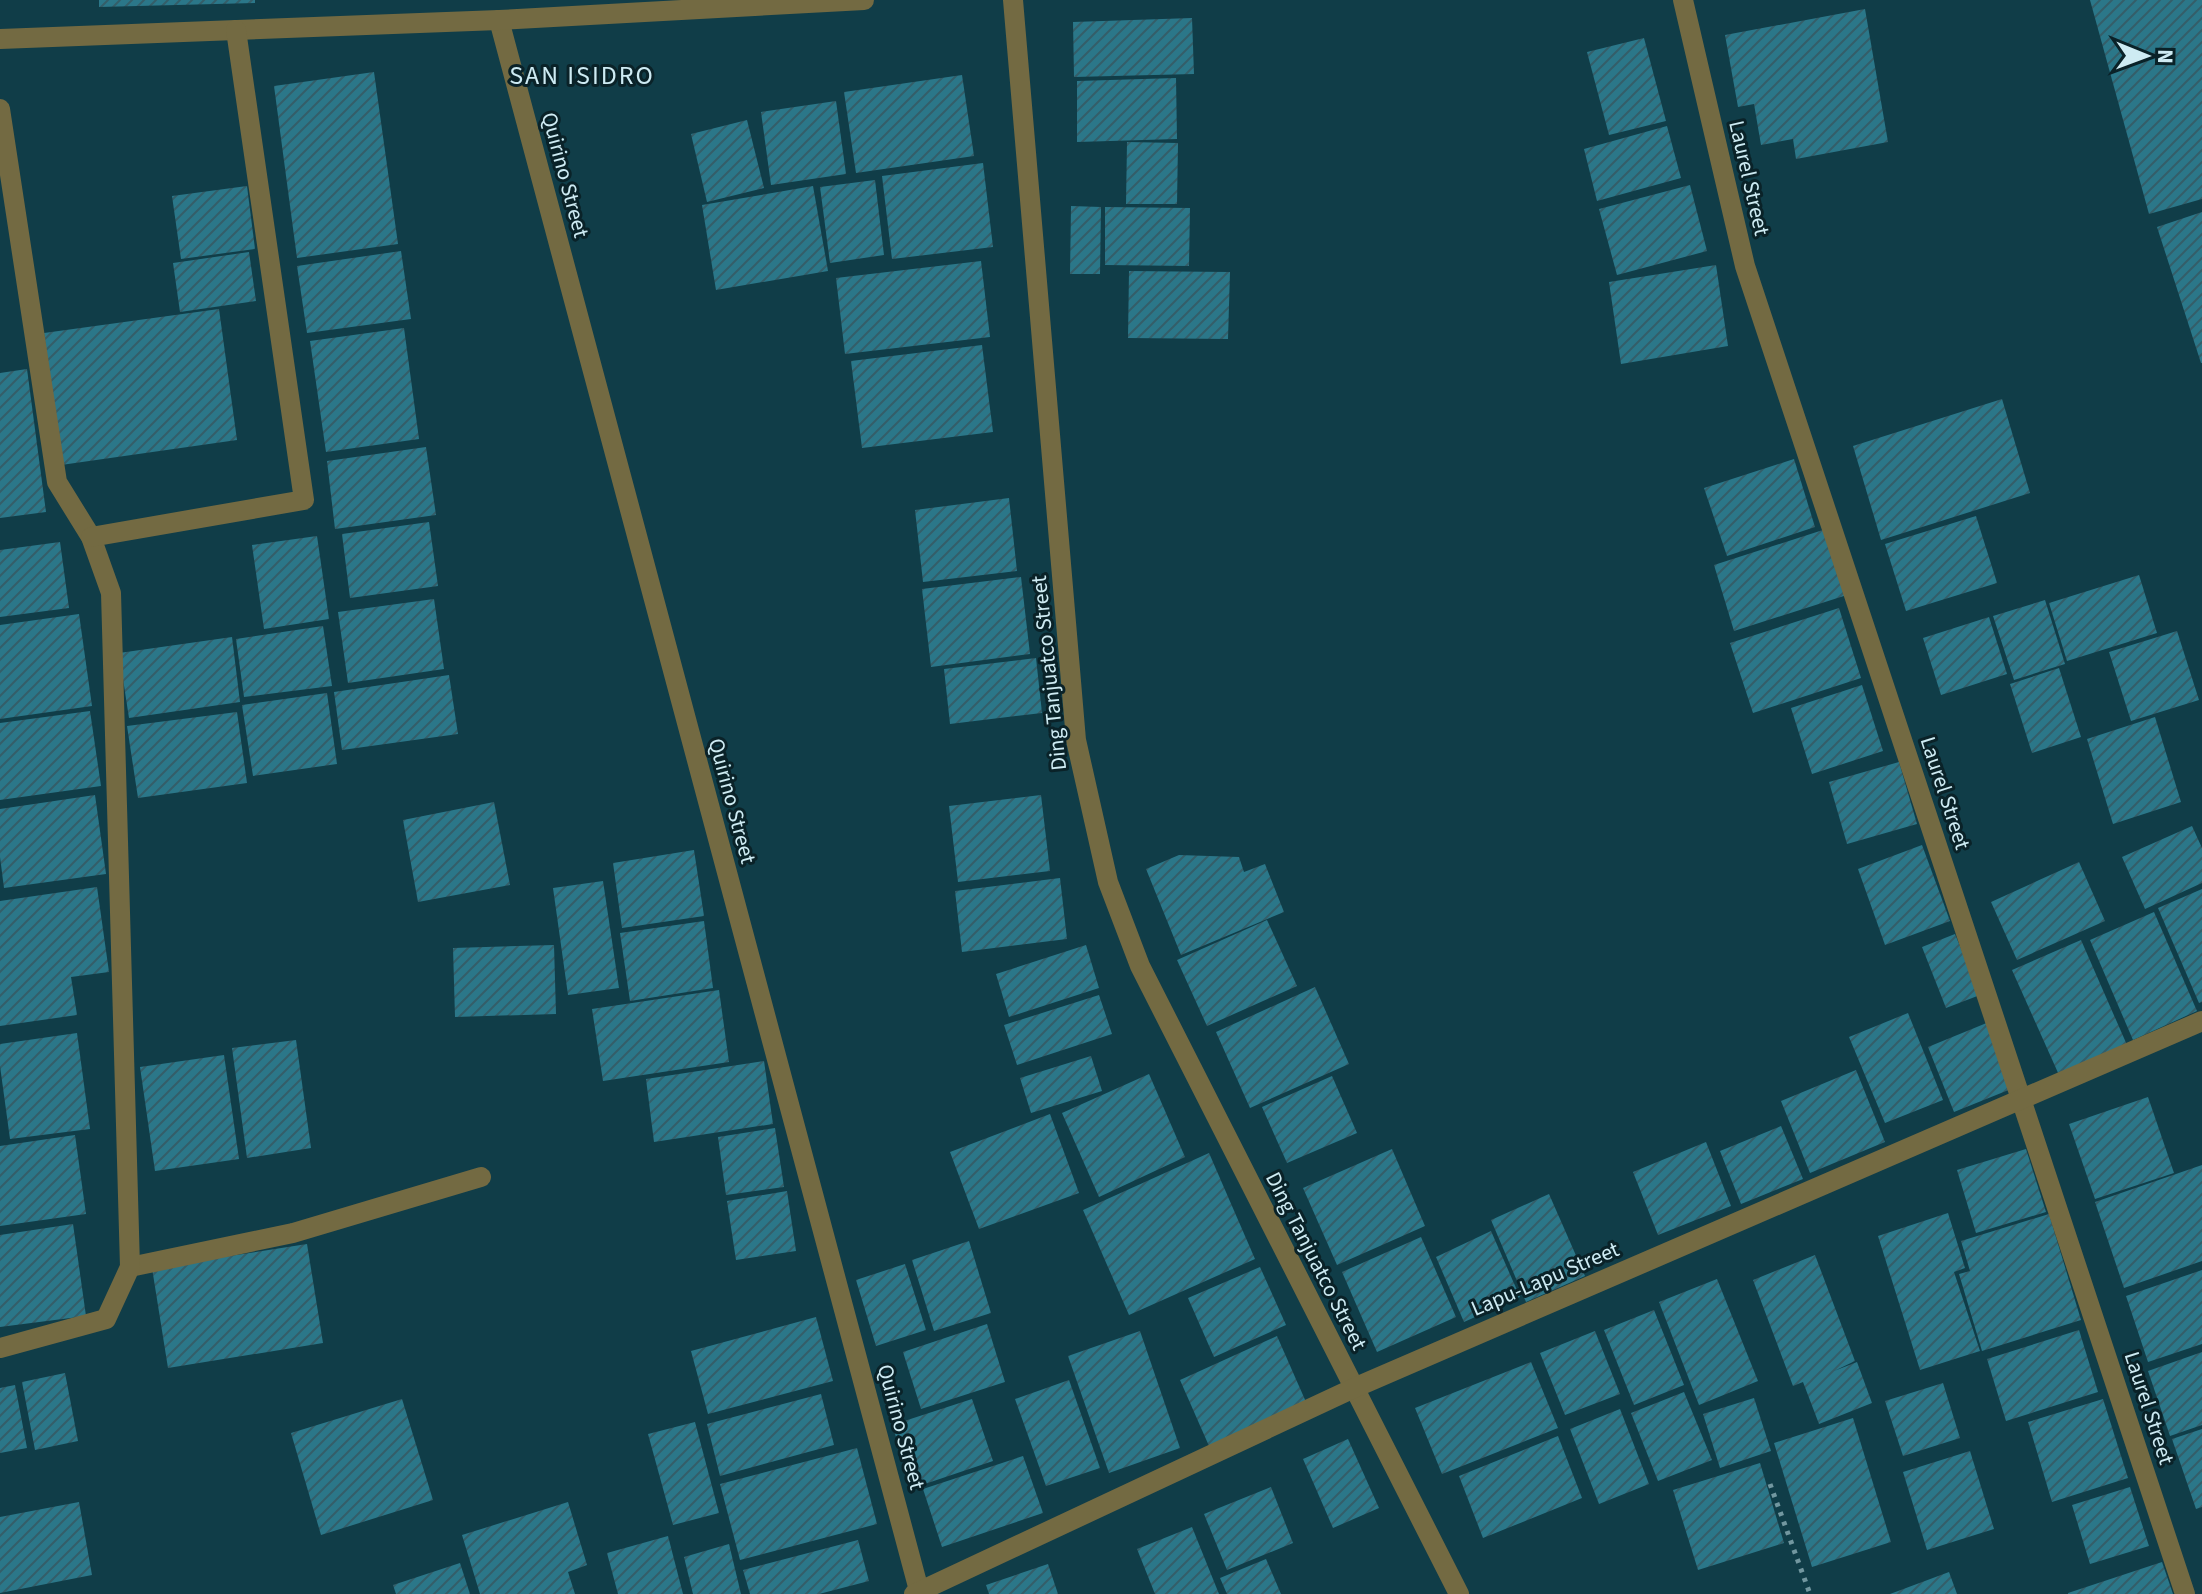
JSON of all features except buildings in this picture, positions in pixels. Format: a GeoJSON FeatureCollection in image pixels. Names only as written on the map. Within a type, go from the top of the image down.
{"type":"FeatureCollection","features":[{"type":"Feature","properties":{"kind":"street"},"geometry":{"type":"LineString","coordinates":[[0,39],[499,20],[864,0]]}},
{"type":"Feature","properties":{"kind":"street","name":"Ding Tanjuatco Street"},"geometry":{"type":"LineString","coordinates":[[1013,0],[1076,740],[1108,882],[1140,966],[1459,1594]]}},
{"type":"Feature","properties":{"kind":"street","name":"Laurel Street"},"geometry":{"type":"LineString","coordinates":[[1683,0],[1745,266],[2185,1594]]}},
{"type":"Feature","properties":{"kind":"street","name":"Quirino Street"},"geometry":{"type":"LineString","coordinates":[[499,20],[846,1310],[918,1593]]}},
{"type":"Feature","properties":{"kind":"street"},"geometry":{"type":"LineString","coordinates":[[91,537],[304,500],[236,30]]}},
{"type":"Feature","properties":{"kind":"street"},"geometry":{"type":"LineString","coordinates":[[0,109],[57,482],[91,537],[111,593],[130,1267],[106,1319],[0,1348]]}},
{"type":"Feature","properties":{"kind":"street","name":"Lapu-Lapu Street"},"geometry":{"type":"LineString","coordinates":[[918,1593],[1354,1388],[2202,1021]]}},
{"type":"Feature","properties":{"kind":"street"},"geometry":{"type":"LineString","coordinates":[[130,1267],[293,1233],[481,1177]]}},
{"type":"Feature","properties":{"kind":"path"},"geometry":{"type":"LineString","coordinates":[[1770,1484],[1810,1594]]}},
{"type":"Feature","properties":{"kind":"district","name":"SAN ISIDRO"},"geometry":{"type":"Point","coordinates":[582,75]}}]}
